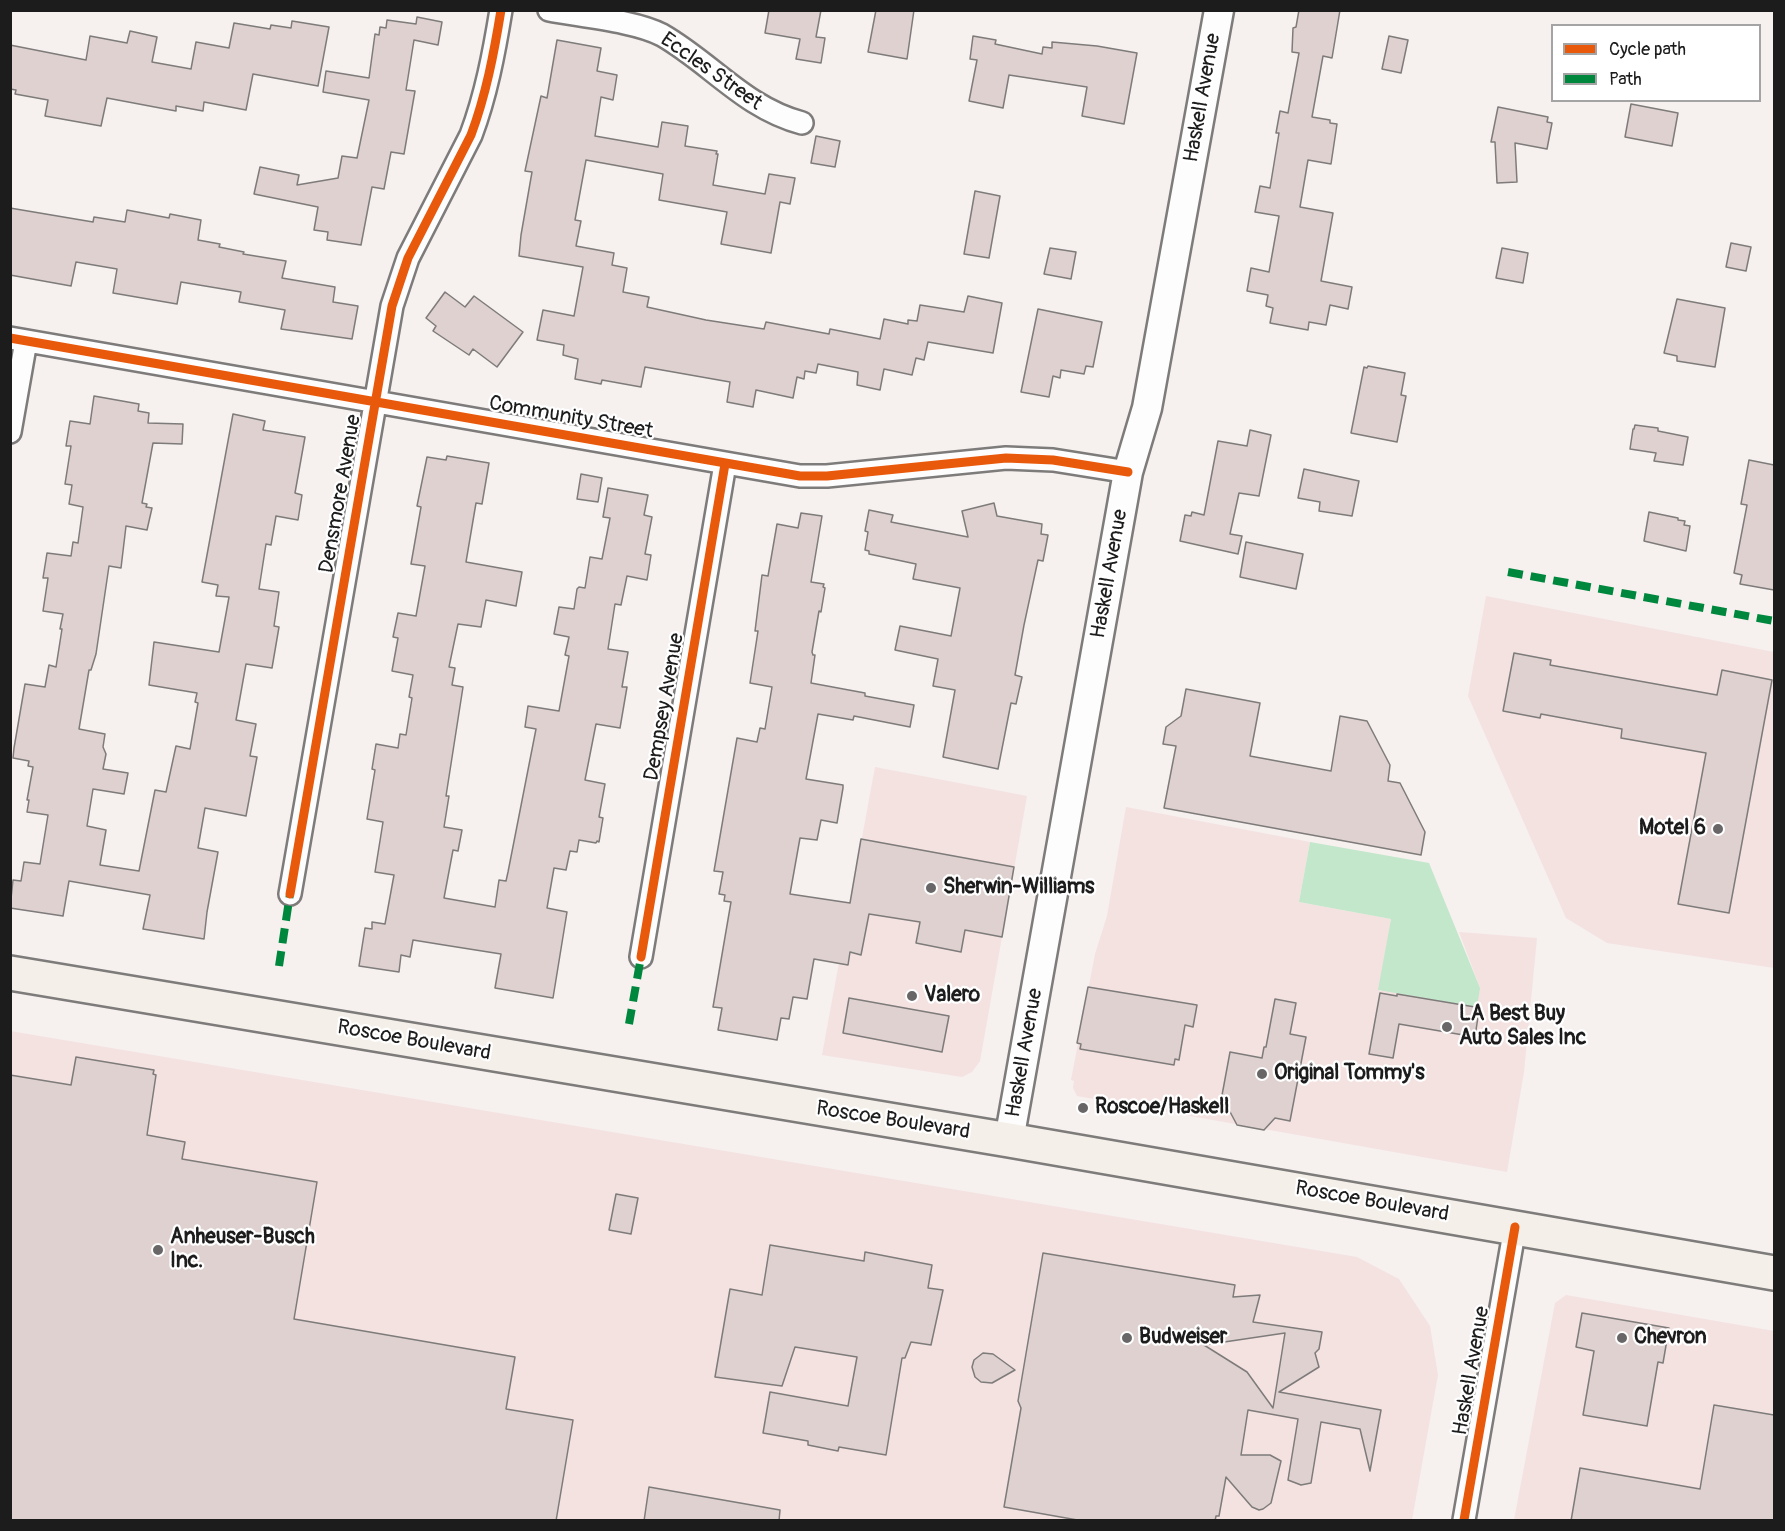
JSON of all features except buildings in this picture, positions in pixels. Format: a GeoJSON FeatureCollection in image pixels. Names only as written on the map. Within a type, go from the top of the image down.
{"type":"FeatureCollection","features":[{"type":"Feature","properties":{"kind":"main road","name":"Haskell Avenue"},"geometry":{"type":"LineString","coordinates":[[1009,1140],[1128,472],[1147,408],[1219,10]]}},
{"type":"Feature","properties":{"kind":"main road","name":"Roscoe Boulevard"},"geometry":{"type":"LineString","coordinates":[[10,973],[1009,1140],[1774,1273]]}},
{"type":"Feature","properties":{"kind":"street","name":"Densmore Avenue"},"geometry":{"type":"LineString","coordinates":[[290,894],[392,306],[400,279],[418,238],[471,135],[479,114],[491,67],[501,10]]}},
{"type":"Feature","properties":{"kind":"street","name":"Eccles Street"},"geometry":{"type":"LineString","coordinates":[[549,10],[627,24],[660,34],[753,103],[783,118],[802,123]]}},
{"type":"Feature","properties":{"kind":"street","name":"Community Street"},"geometry":{"type":"LineString","coordinates":[[18,340],[800,476],[827,476],[1006,458],[1053,460],[1128,472]]}},
{"type":"Feature","properties":{"kind":"street"},"geometry":{"type":"LineString","coordinates":[[10,432],[18,340]]}},
{"type":"Feature","properties":{"kind":"street","name":"Dempsey Avenue"},"geometry":{"type":"LineString","coordinates":[[641,957],[725,464]]}},
{"type":"Feature","properties":{"kind":"street","name":"Haskell Avenue"},"geometry":{"type":"LineString","coordinates":[[1464,1521],[1515,1227]]}},
{"type":"Feature","properties":{"kind":"shaded area"},"geometry":{"type":"Polygon","coordinates":[[[1486,596],[1774,652],[1774,968],[1607,943],[1566,918],[1468,696],[1486,596]]]}},
{"type":"Feature","properties":{"kind":"shaded area"},"geometry":{"type":"Polygon","coordinates":[[[875,767],[1027,796],[980,1061],[972,1072],[962,1077],[822,1055],[875,767]]]}},
{"type":"Feature","properties":{"kind":"shaded area"},"geometry":{"type":"Polygon","coordinates":[[[1126,807],[1310,842],[1299,902],[1391,919],[1379,991],[1480,988],[1459,932],[1537,938],[1524,1072],[1507,1172],[1077,1096],[1073,1088],[1074,1081],[1071,1080],[1095,954],[1107,916],[1126,807]]]}},
{"type":"Feature","properties":{"kind":"shaded area"},"geometry":{"type":"Polygon","coordinates":[[[10,1031],[1357,1257],[1399,1279],[1430,1326],[1438,1375],[1412,1520],[11,1520],[10,1031]]]}},
{"type":"Feature","properties":{"kind":"shaded area"},"geometry":{"type":"Polygon","coordinates":[[[1566,1295],[1774,1331],[1774,1520],[1514,1520],[1555,1303],[1566,1295]]]}},
{"type":"Feature","properties":{"kind":"green space"},"geometry":{"type":"Polygon","coordinates":[[[1310,842],[1429,863],[1480,988],[1477,1007],[1378,990],[1391,919],[1299,902],[1310,842]]]}},
{"type":"Feature","properties":{"kind":"marked path"},"geometry":{"type":"LineString","coordinates":[[1508,572],[1774,621]]}},
{"type":"Feature","properties":{"kind":"marked path"},"geometry":{"type":"LineString","coordinates":[[279,966],[290,894]]}},
{"type":"Feature","properties":{"kind":"marked path"},"geometry":{"type":"LineString","coordinates":[[629,1024],[641,957]]}},
{"type":"Feature","properties":{"kind":"cycle path"},"geometry":{"type":"LineString","coordinates":[[290,894],[392,306],[408,258],[471,135],[489,74],[501,10]]}},
{"type":"Feature","properties":{"kind":"cycle path"},"geometry":{"type":"LineString","coordinates":[[10,338],[800,476],[827,476],[1006,458],[1053,460],[1128,472]]}},
{"type":"Feature","properties":{"kind":"cycle path"},"geometry":{"type":"LineString","coordinates":[[641,957],[725,464]]}},
{"type":"Feature","properties":{"kind":"cycle path"},"geometry":{"type":"LineString","coordinates":[[1464,1520],[1515,1227]]}},
{"type":"Feature","properties":{"kind":"place","name":"Motel 6"},"geometry":{"type":"Point","coordinates":[1718,829]}},
{"type":"Feature","properties":{"kind":"place","name":"Sherwin-Williams"},"geometry":{"type":"Point","coordinates":[931,888]}},
{"type":"Feature","properties":{"kind":"place","name":"Valero"},"geometry":{"type":"Point","coordinates":[912,996]}},
{"type":"Feature","properties":{"kind":"place","name":"LA Best Buy Auto Sales Inc"},"geometry":{"type":"Point","coordinates":[1447,1027]}},
{"type":"Feature","properties":{"kind":"place","name":"Original Tommy's"},"geometry":{"type":"Point","coordinates":[1262,1074]}},
{"type":"Feature","properties":{"kind":"place","name":"Roscoe/Haskell"},"geometry":{"type":"Point","coordinates":[1083,1108]}},
{"type":"Feature","properties":{"kind":"place","name":"Anheuser-Busch Inc."},"geometry":{"type":"Point","coordinates":[158,1250]}},
{"type":"Feature","properties":{"kind":"place","name":"Budweiser"},"geometry":{"type":"Point","coordinates":[1127,1338]}},
{"type":"Feature","properties":{"kind":"place","name":"Chevron"},"geometry":{"type":"Point","coordinates":[1622,1338]}}]}
